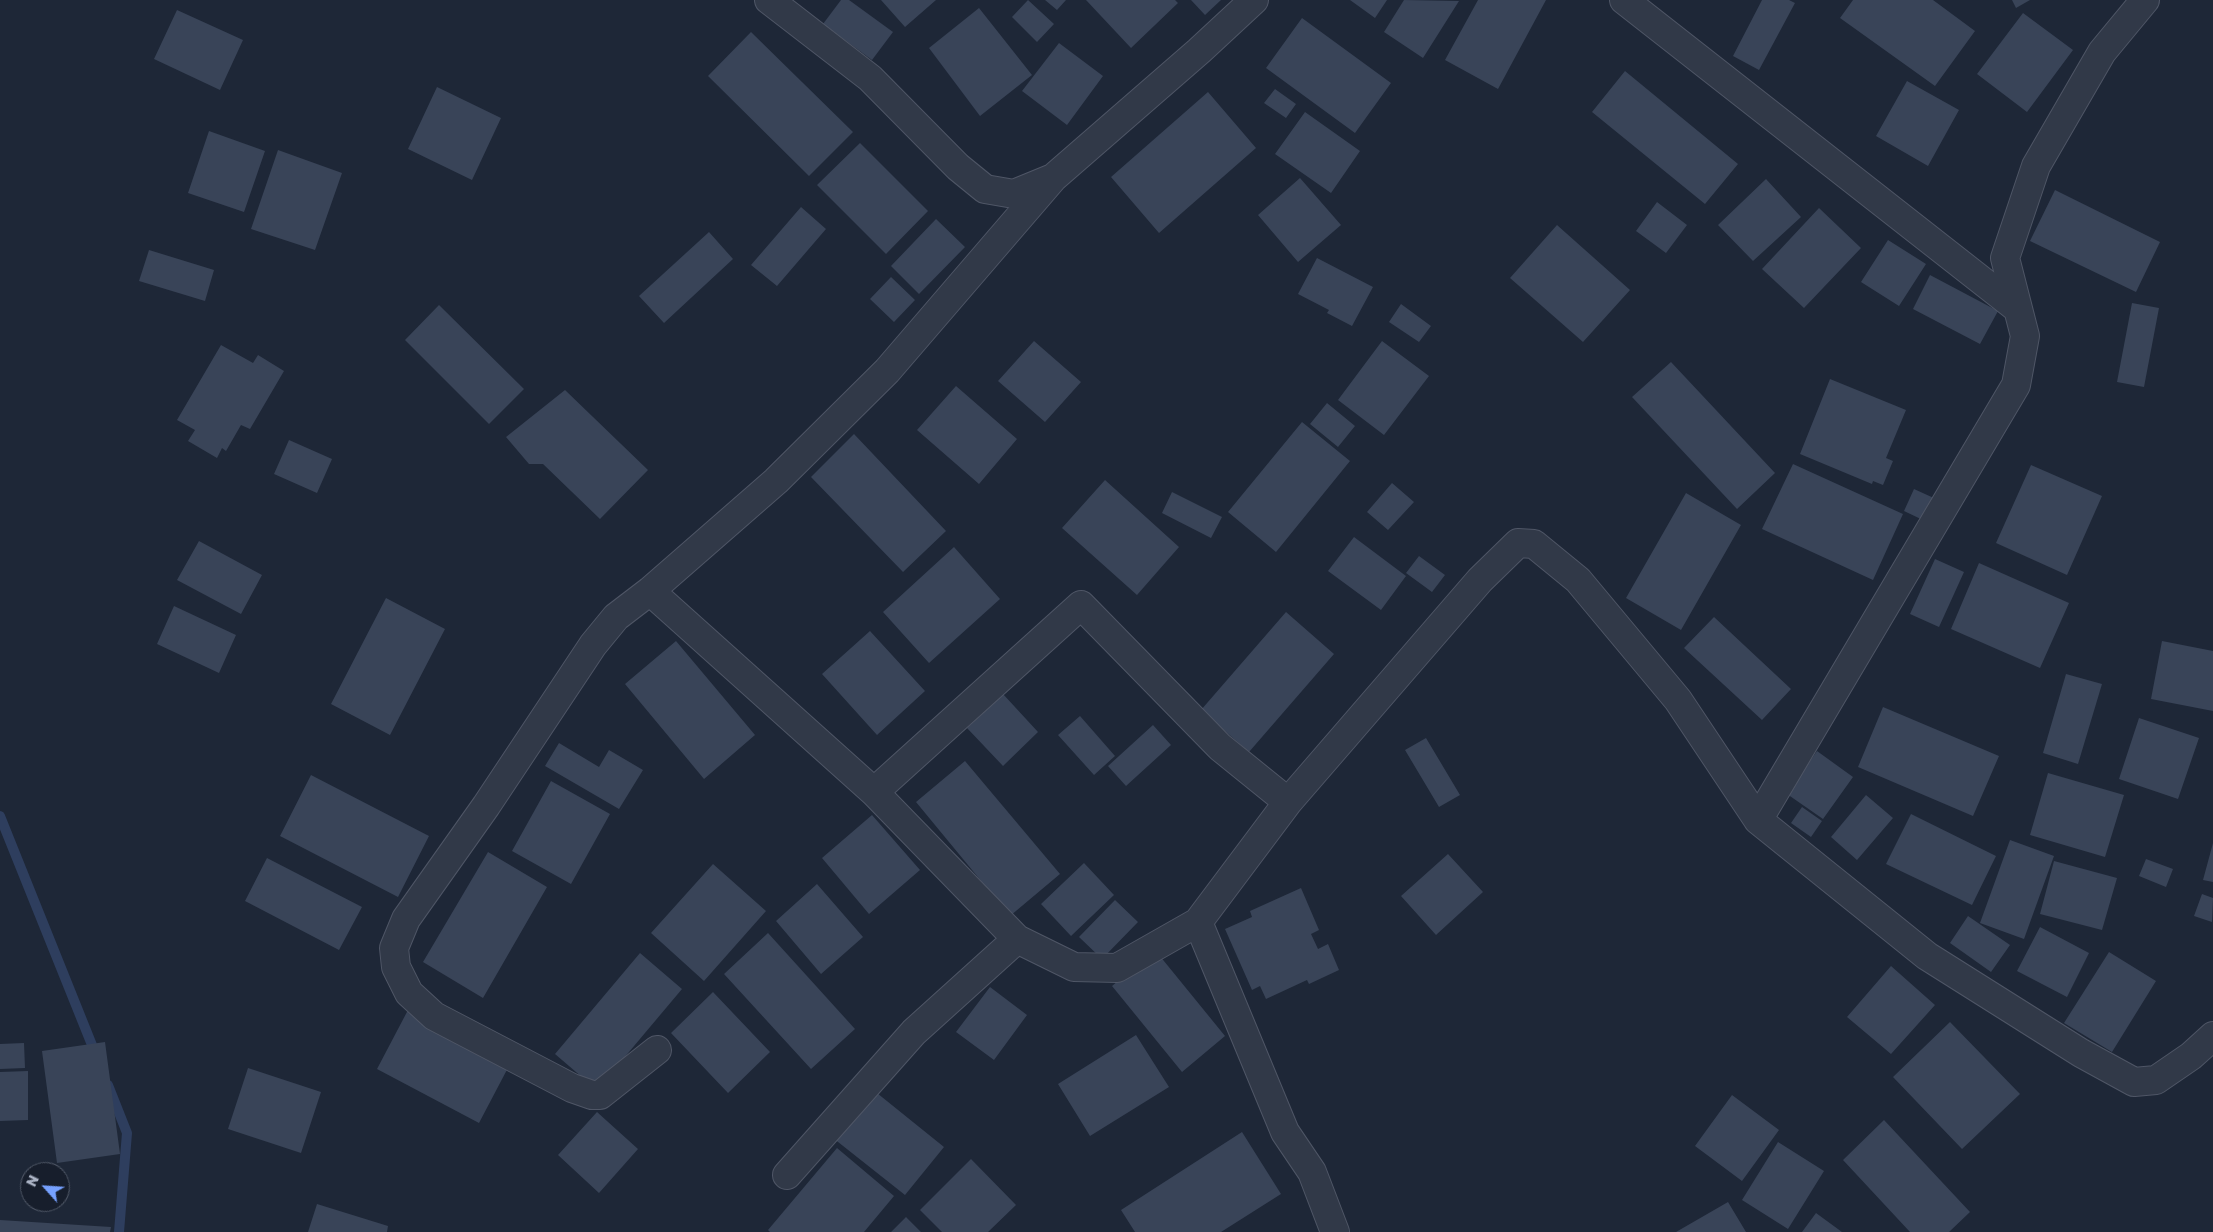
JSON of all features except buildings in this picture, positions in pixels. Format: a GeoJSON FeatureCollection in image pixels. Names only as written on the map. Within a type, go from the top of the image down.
{"type":"FeatureCollection","features":[{"type":"Feature","properties":{"kind":"street"},"geometry":{"type":"LineString","coordinates":[[769,0],[870,78],[958,167],[985,189],[1014,194],[1052,178]]}},
{"type":"Feature","properties":{"kind":"street"},"geometry":{"type":"LineString","coordinates":[[657,1050],[600,1094],[592,1095],[572,1088],[434,1016],[409,993],[396,967],[394,948],[406,919],[486,806],[592,645],[616,617],[650,591],[776,481],[888,371],[1052,178],[1199,51],[1254,0]]}},
{"type":"Feature","properties":{"kind":"street"},"geometry":{"type":"LineString","coordinates":[[1624,0],[2018,309]]}},
{"type":"Feature","properties":{"kind":"street"},"geometry":{"type":"LineString","coordinates":[[1758,820],[2016,385],[2025,336],[2005,258],[2036,166],[2102,52],[2145,0]]}},
{"type":"Feature","properties":{"kind":"street"},"geometry":{"type":"LineString","coordinates":[[650,591],[874,792],[1017,939],[1074,967],[1117,968],[1198,922],[1288,802],[1480,580],[1518,544],[1534,544],[1578,580],[1678,700],[1758,820],[1927,956],[2081,1053],[2134,1082],[2156,1080],[2191,1056],[2213,1036]]}},
{"type":"Feature","properties":{"kind":"street"},"geometry":{"type":"LineString","coordinates":[[874,792],[1081,606],[1220,748],[1288,802]]}},
{"type":"Feature","properties":{"kind":"street"},"geometry":{"type":"LineString","coordinates":[[1198,922],[1285,1132],[1312,1172],[1335,1232]]}},
{"type":"Feature","properties":{"kind":"street"},"geometry":{"type":"LineString","coordinates":[[787,1174],[914,1032],[1017,939]]}},
{"type":"Feature","properties":{"kind":"waterway"},"geometry":{"type":"LineString","coordinates":[[0,816],[96,1055]]}},
{"type":"Feature","properties":{"kind":"waterway"},"geometry":{"type":"LineString","coordinates":[[108,1085],[127,1133],[119,1232]]}}]}
